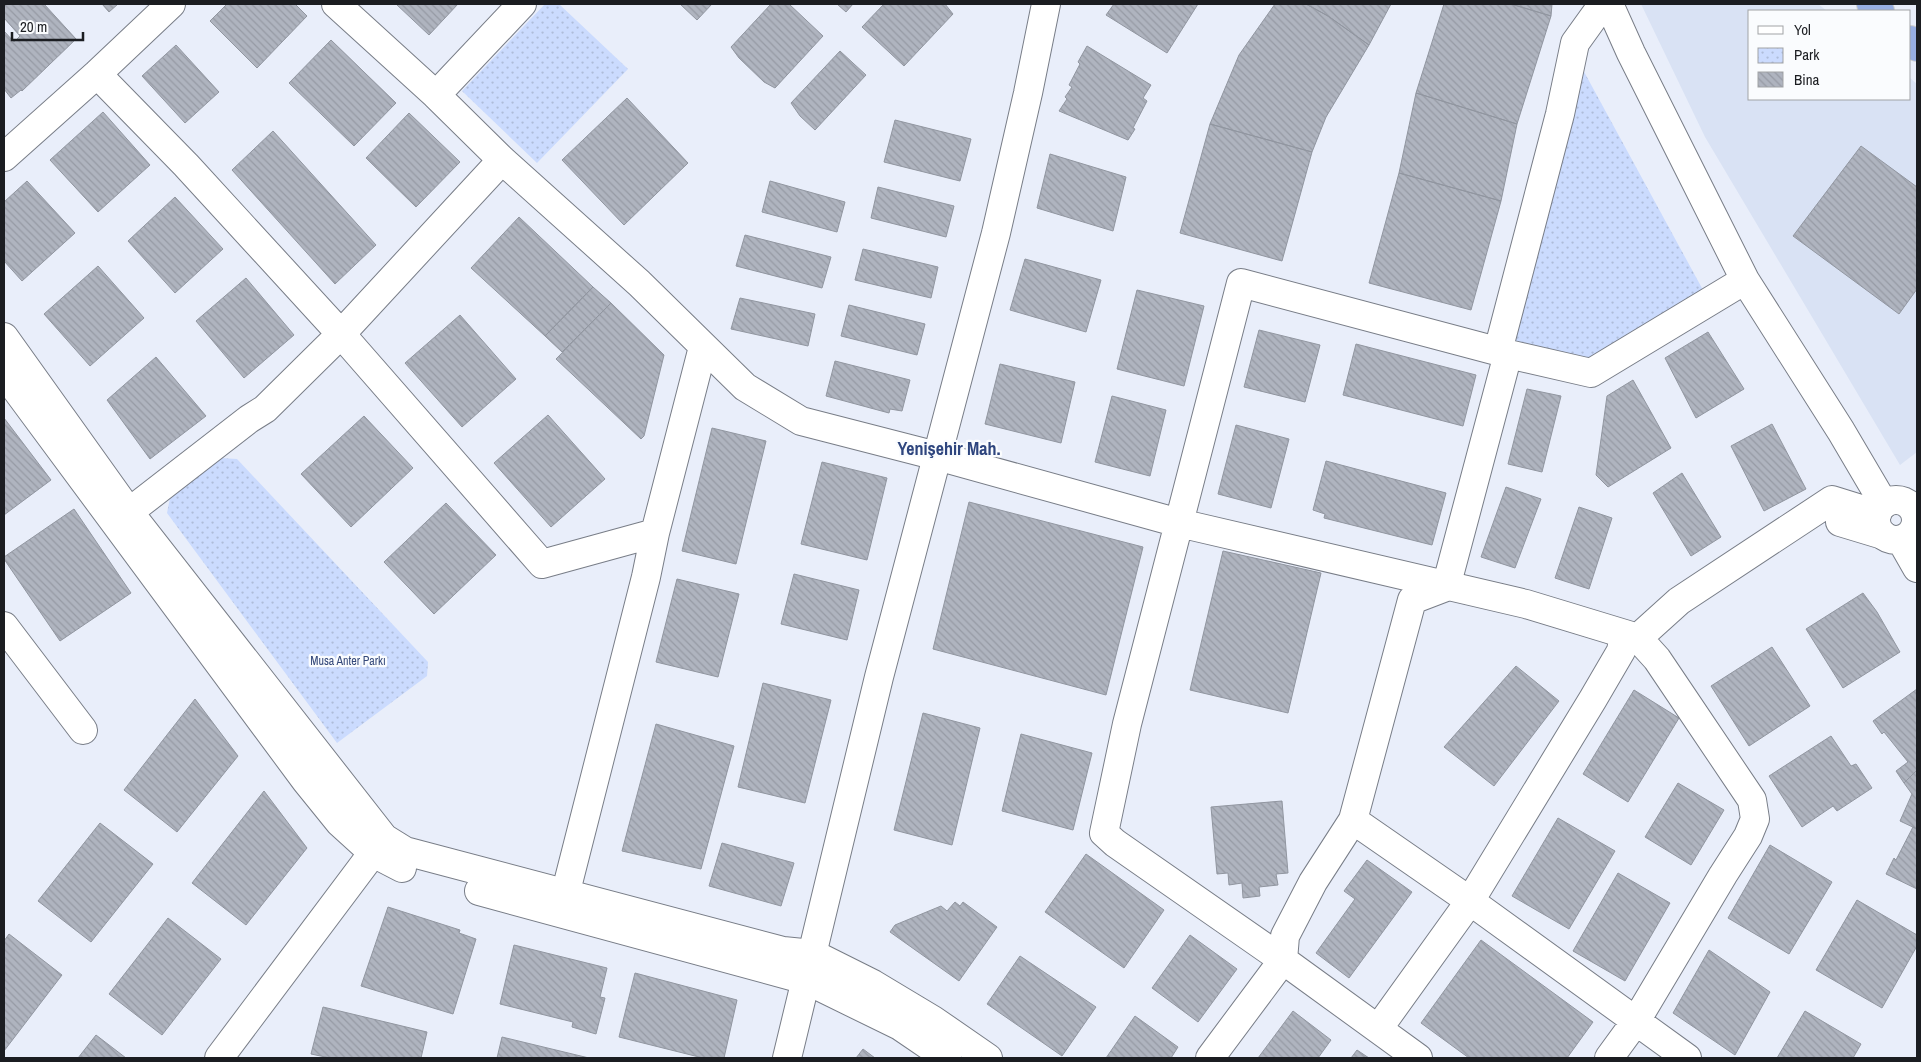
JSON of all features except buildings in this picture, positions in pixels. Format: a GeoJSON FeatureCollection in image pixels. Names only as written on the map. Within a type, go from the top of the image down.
{"type":"FeatureCollection","features":[{"type":"Feature","properties":{"kind":"street"},"geometry":{"type":"LineString","coordinates":[[4,157],[97,74],[171,4]]}},
{"type":"Feature","properties":{"kind":"street"},"geometry":{"type":"LineString","coordinates":[[336,4],[436,95],[502,160],[639,283],[744,387],[802,422],[937,456],[1179,522],[1526,604],[1631,636],[1657,659],[1752,800],[1755,819],[1748,836],[1636,1020],[1609,1058]]}},
{"type":"Feature","properties":{"kind":"street"},"geometry":{"type":"LineString","coordinates":[[436,95],[522,4]]}},
{"type":"Feature","properties":{"kind":"street"},"geometry":{"type":"LineString","coordinates":[[787,1058],[879,677],[996,233],[1028,93],[1045,4]]}},
{"type":"Feature","properties":{"kind":"street"},"geometry":{"type":"LineString","coordinates":[[1446,586],[1560,114],[1575,44],[1603,4]]}},
{"type":"Feature","properties":{"kind":"street"},"geometry":{"type":"LineString","coordinates":[[1609,4],[1630,53],[1745,280],[1899,522],[1917,568]]}},
{"type":"Feature","properties":{"kind":"street"},"geometry":{"type":"LineString","coordinates":[[97,74],[186,165],[341,334],[542,564],[655,533]]}},
{"type":"Feature","properties":{"kind":"street"},"geometry":{"type":"LineString","coordinates":[[129,512],[249,418],[265,409],[341,334],[502,160]]}},
{"type":"Feature","properties":{"kind":"street"},"geometry":{"type":"LineString","coordinates":[[1418,1058],[1283,960],[1115,843],[1104,832],[1128,724],[1241,282],[1503,352],[1591,373],[1745,280]]}},
{"type":"Feature","properties":{"kind":"street"},"geometry":{"type":"LineString","coordinates":[[4,338],[129,512],[378,846],[405,851],[565,895],[784,951],[947,1058]]}},
{"type":"Feature","properties":{"kind":"street"},"geometry":{"type":"LineString","coordinates":[[565,895],[703,347]]}},
{"type":"Feature","properties":{"kind":"street"},"geometry":{"type":"LineString","coordinates":[[4,373],[306,781],[340,823],[378,846],[407,870],[580,920],[810,967],[873,984],[933,1020],[988,1058]]}},
{"type":"Feature","properties":{"kind":"street"},"geometry":{"type":"LineString","coordinates":[[1378,1029],[1470,901],[1631,636],[1680,601],[1832,500],[1899,522]]}},
{"type":"Feature","properties":{"kind":"street"},"geometry":{"type":"LineString","coordinates":[[1210,1058],[1283,960],[1285,936],[1313,882],[1353,820],[1412,600],[1446,586]]}},
{"type":"Feature","properties":{"kind":"street"},"geometry":{"type":"LineString","coordinates":[[4,626],[83,730]]}},
{"type":"Feature","properties":{"kind":"street"},"geometry":{"type":"LineString","coordinates":[[1353,820],[1470,901],[1687,1058]]}},
{"type":"Feature","properties":{"kind":"street"},"geometry":{"type":"LineString","coordinates":[[219,1058],[378,846]]}},
{"type":"Feature","properties":{"kind":"shaded area"},"geometry":{"type":"Polygon","coordinates":[[[1641,4],[1818,4],[1826,10],[1748,10],[1748,100],[1911,100],[1911,79],[1917,84],[1917,452],[1900,465],[1705,137],[1641,4]]]}},
{"type":"Feature","properties":{"kind":"green space"},"geometry":{"type":"Polygon","coordinates":[[[545,4],[559,4],[628,69],[537,163],[462,91],[545,4]]]}},
{"type":"Feature","properties":{"kind":"green space"},"geometry":{"type":"Polygon","coordinates":[[[1582,68],[1703,290],[1587,360],[1513,341],[1582,68]]]}},
{"type":"Feature","properties":{"kind":"green space","name":"Musa Anter Parkı"},"geometry":{"type":"Polygon","coordinates":[[[221,458],[237,459],[428,662],[427,676],[337,743],[167,513],[170,498],[221,458]]]}},
{"type":"Feature","properties":{"kind":"district","name":"Yenişehir Mah."},"geometry":{"type":"Point","coordinates":[949,448]}}]}
